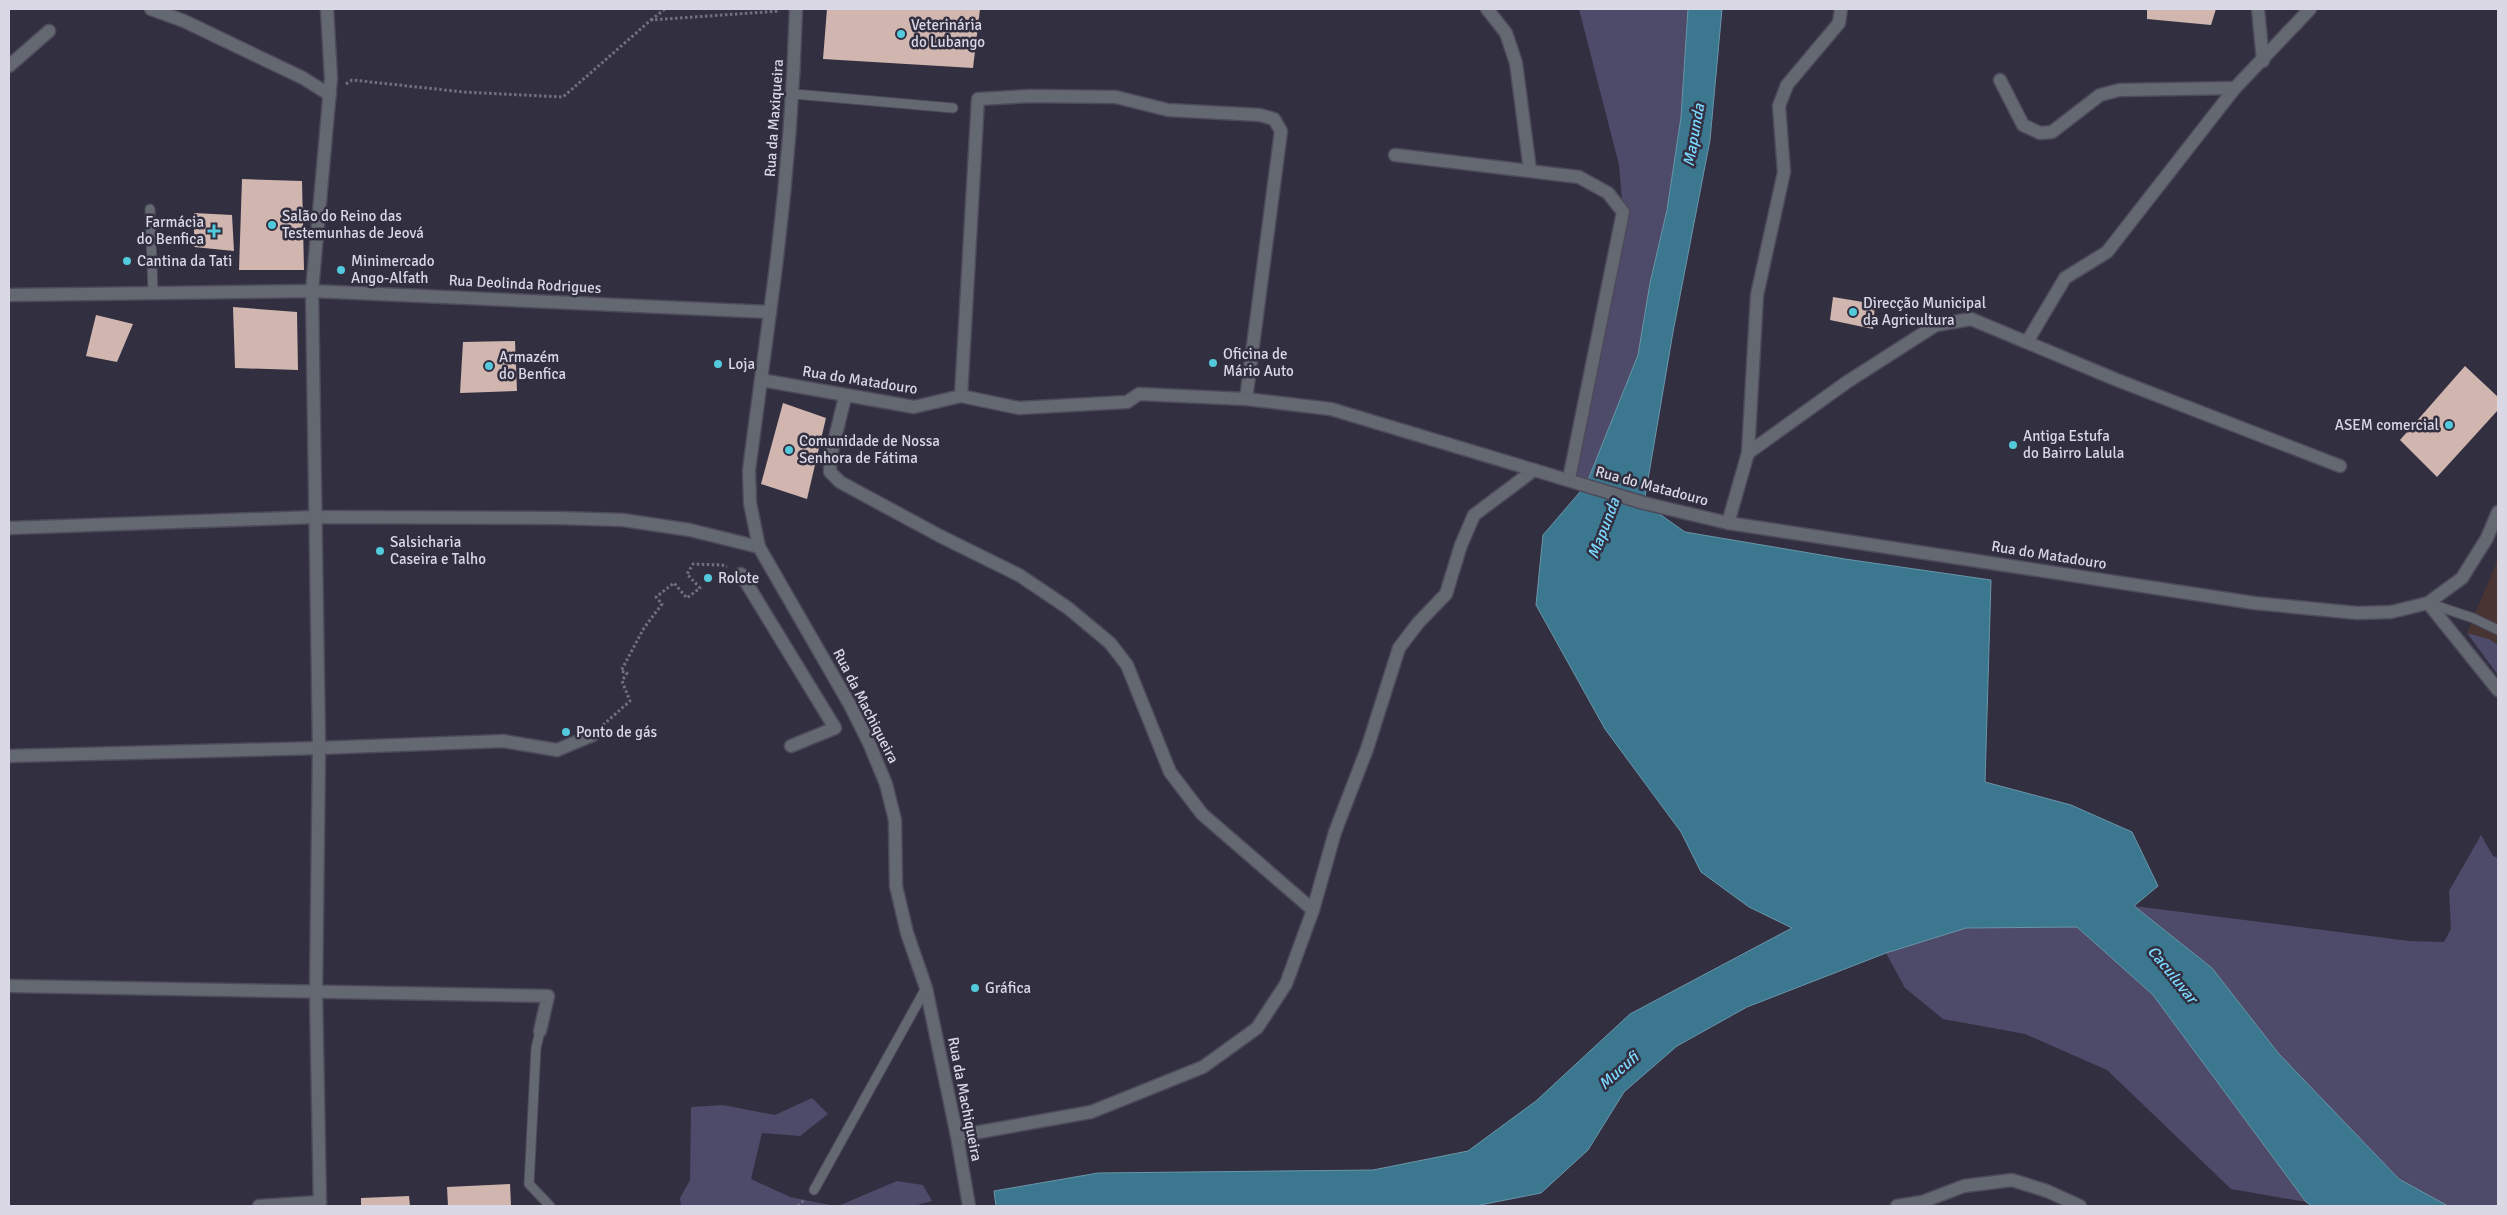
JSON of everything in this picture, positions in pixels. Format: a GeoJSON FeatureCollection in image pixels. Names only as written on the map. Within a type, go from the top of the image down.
{"type":"FeatureCollection","features":[{"type":"Feature","properties":{"kind":"street"},"geometry":{"type":"LineString","coordinates":[[151,9],[184,21],[303,78],[330,95]]}},
{"type":"Feature","properties":{"kind":"street"},"geometry":{"type":"LineString","coordinates":[[259,1206],[320,1204],[316,993],[319,748],[312,291],[331,78],[326,9]]}},
{"type":"Feature","properties":{"kind":"street","name":"Rua da Maxiqueira"},"geometry":{"type":"LineString","coordinates":[[782,230],[794,94],[796,9]]}},
{"type":"Feature","properties":{"kind":"street"},"geometry":{"type":"LineString","coordinates":[[1487,9],[1506,33],[1516,62],[1530,170]]}},
{"type":"Feature","properties":{"kind":"street"},"geometry":{"type":"LineString","coordinates":[[1728,523],[1748,454],[1757,295],[1784,172],[1779,106],[1787,85],[1839,23],[1841,9]]}},
{"type":"Feature","properties":{"kind":"street"},"geometry":{"type":"LineString","coordinates":[[2258,9],[2262,61]]}},
{"type":"Feature","properties":{"kind":"street"},"geometry":{"type":"LineString","coordinates":[[2027,342],[2066,278],[2107,252],[2235,88],[2310,9]]}},
{"type":"Feature","properties":{"kind":"street"},"geometry":{"type":"LineString","coordinates":[[9,66],[49,31]]}},
{"type":"Feature","properties":{"kind":"street"},"geometry":{"type":"LineString","coordinates":[[2000,80],[2022,125],[2040,133],[2052,132],[2100,95],[2118,90],[2235,88]]}},
{"type":"Feature","properties":{"kind":"street"},"geometry":{"type":"LineString","coordinates":[[961,396],[978,99],[1031,96],[1116,97],[1168,110],[1260,115],[1274,120],[1281,132],[1246,399]]}},
{"type":"Feature","properties":{"kind":"street"},"geometry":{"type":"LineString","coordinates":[[1395,155],[1579,177],[1608,193],[1623,212],[1569,479]]}},
{"type":"Feature","properties":{"kind":"street","name":"Rua da Machiqueira"},"geometry":{"type":"LineString","coordinates":[[782,230],[749,470],[750,503],[759,546],[850,705],[870,743],[886,784],[895,820],[896,886],[907,933],[926,988],[957,1136],[968,1206]]}},
{"type":"Feature","properties":{"kind":"street","name":"Rua Deolinda Rodrigues"},"geometry":{"type":"LineString","coordinates":[[9,296],[153,292],[312,291],[770,312]]}},
{"type":"Feature","properties":{"kind":"street"},"geometry":{"type":"LineString","coordinates":[[1748,454],[1847,382],[1936,325],[1972,319],[2117,380],[2340,466]]}},
{"type":"Feature","properties":{"kind":"street","name":"Rua do Matadouro"},"geometry":{"type":"LineString","coordinates":[[761,380],[914,407],[961,396],[1019,408],[1127,402],[1139,394],[1246,399],[1331,409],[1569,479],[1586,486],[1728,523],[2254,603],[2357,613],[2391,612],[2428,603],[2462,578],[2487,538],[2498,512]]}},
{"type":"Feature","properties":{"kind":"street"},"geometry":{"type":"LineString","coordinates":[[845,396],[830,459],[830,472],[840,482],[940,536],[1019,575],[1068,608],[1110,643],[1127,665],[1170,772],[1197,807],[1237,845],[1313,910]]}},
{"type":"Feature","properties":{"kind":"street"},"geometry":{"type":"LineString","coordinates":[[957,1136],[1091,1112],[1203,1067],[1257,1028],[1286,984],[1313,910],[1335,832],[1367,749],[1399,648],[1418,623],[1446,594],[1461,545],[1474,515],[1534,470]]}},
{"type":"Feature","properties":{"kind":"street"},"geometry":{"type":"LineString","coordinates":[[9,528],[315,517],[550,518],[623,520],[690,530],[759,546]]}},
{"type":"Feature","properties":{"kind":"street"},"geometry":{"type":"LineString","coordinates":[[741,574],[835,728],[792,746]]}},
{"type":"Feature","properties":{"kind":"street"},"geometry":{"type":"LineString","coordinates":[[2428,603],[2498,690]]}},
{"type":"Feature","properties":{"kind":"street"},"geometry":{"type":"LineString","coordinates":[[9,756],[319,748],[504,740],[557,750],[593,735]]}},
{"type":"Feature","properties":{"kind":"street"},"geometry":{"type":"LineString","coordinates":[[9,986],[548,996],[540,1031]]}},
{"type":"Feature","properties":{"kind":"street"},"geometry":{"type":"LineString","coordinates":[[1897,1206],[1922,1204],[1964,1186],[2012,1180],[2047,1191],[2080,1206]]}},
{"type":"Feature","properties":{"kind":"lane"},"geometry":{"type":"LineString","coordinates":[[794,94],[953,108]]}},
{"type":"Feature","properties":{"kind":"lane"},"geometry":{"type":"LineString","coordinates":[[150,209],[153,292]]}},
{"type":"Feature","properties":{"kind":"lane"},"geometry":{"type":"LineString","coordinates":[[2428,603],[2473,618],[2498,630]]}},
{"type":"Feature","properties":{"kind":"lane"},"geometry":{"type":"LineString","coordinates":[[814,1190],[926,988]]}},
{"type":"Feature","properties":{"kind":"lane"},"geometry":{"type":"LineString","coordinates":[[540,1031],[536,1048],[529,1184],[550,1206]]}},
{"type":"Feature","properties":{"kind":"path"},"geometry":{"type":"LineString","coordinates":[[345,85],[352,80],[464,92],[564,97],[665,9]]}},
{"type":"Feature","properties":{"kind":"path"},"geometry":{"type":"LineString","coordinates":[[651,20],[796,9]]}},
{"type":"Feature","properties":{"kind":"path"},"geometry":{"type":"LineString","coordinates":[[593,735],[630,700],[622,681],[626,673],[621,671],[644,628],[662,604],[656,597],[674,583],[687,598],[700,588],[687,574],[692,564],[722,565],[741,574]]}},
{"type":"Feature","properties":{"kind":"shaded area"},"geometry":{"type":"Polygon","coordinates":[[[1579,9],[1688,9],[1681,117],[1667,210],[1650,283],[1638,355],[1586,486],[1569,479],[1623,212],[1619,165],[1579,9]]]}},
{"type":"Feature","properties":{"kind":"shaded area"},"geometry":{"type":"Polygon","coordinates":[[[2498,559],[2498,645],[2489,639],[2467,633],[2498,559]]]}},
{"type":"Feature","properties":{"kind":"shaded area"},"geometry":{"type":"Polygon","coordinates":[[[2467,633],[2489,639],[2498,645],[2498,675],[2467,633]]]}},
{"type":"Feature","properties":{"kind":"shaded area"},"geometry":{"type":"Polygon","coordinates":[[[2481,835],[2493,856],[2498,858],[2498,1206],[2448,1206],[2399,1179],[2279,1054],[2212,968],[2134,906],[2409,941],[2444,942],[2451,929],[2449,891],[2481,835]]]}},
{"type":"Feature","properties":{"kind":"shaded area"},"geometry":{"type":"Polygon","coordinates":[[[2077,927],[2153,995],[2306,1202],[2231,1189],[2107,1070],[2025,1034],[1943,1019],[1905,988],[1886,953],[1966,928],[2077,927]]]}},
{"type":"Feature","properties":{"kind":"shaded area"},"geometry":{"type":"Polygon","coordinates":[[[812,1098],[828,1114],[800,1136],[762,1133],[751,1179],[790,1197],[835,1206],[681,1206],[680,1198],[690,1180],[691,1107],[723,1105],[775,1115],[812,1098]]]}},
{"type":"Feature","properties":{"kind":"shaded area"},"geometry":{"type":"Polygon","coordinates":[[[897,1181],[923,1185],[932,1201],[914,1206],[838,1206],[897,1181]]]}},
{"type":"Feature","properties":{"kind":"water"},"geometry":{"type":"Polygon","coordinates":[[[1688,9],[1722,9],[1710,140],[1673,332],[1644,503],[1685,532],[1845,559],[1991,580],[1985,782],[2071,805],[2132,832],[2158,886],[2134,906],[2212,968],[2279,1054],[2399,1179],[2448,1206],[2312,1206],[2306,1202],[2153,995],[2077,927],[1966,928],[1886,953],[1747,1007],[1677,1046],[1624,1092],[1588,1150],[1541,1193],[1475,1206],[996,1206],[994,1191],[1098,1173],[1373,1170],[1468,1151],[1536,1101],[1630,1014],[1792,928],[1749,907],[1701,872],[1681,832],[1605,729],[1536,605],[1543,535],[1586,485],[1638,355],[1650,283],[1667,210],[1681,117],[1688,9]]]}},
{"type":"Feature","properties":{"kind":"building","name":"Veterinária do Lubango"},"geometry":{"type":"Polygon","coordinates":[[[827,9],[980,9],[973,68],[823,59],[827,9]]]}},
{"type":"Feature","properties":{"kind":"building"},"geometry":{"type":"Polygon","coordinates":[[[2147,9],[2216,9],[2211,25],[2147,19],[2147,9]]]}},
{"type":"Feature","properties":{"kind":"building","name":"Salão do Reino das Testemunhas de Jeová"},"geometry":{"type":"Polygon","coordinates":[[[242,179],[302,181],[304,270],[239,270],[242,179]]]}},
{"type":"Feature","properties":{"kind":"building","name":"Farmácia do Benfica"},"geometry":{"type":"Polygon","coordinates":[[[194,213],[232,215],[234,251],[194,247],[194,213]]]}},
{"type":"Feature","properties":{"kind":"building","name":"Direcção Municipal da Agricultura"},"geometry":{"type":"Polygon","coordinates":[[[1833,297],[1875,304],[1873,329],[1830,320],[1833,297]]]}},
{"type":"Feature","properties":{"kind":"building"},"geometry":{"type":"Polygon","coordinates":[[[233,307],[297,312],[298,370],[235,368],[233,307]]]}},
{"type":"Feature","properties":{"kind":"building"},"geometry":{"type":"Polygon","coordinates":[[[96,315],[133,324],[117,362],[86,356],[96,315]]]}},
{"type":"Feature","properties":{"kind":"building","name":"Armazém do Benfica"},"geometry":{"type":"Polygon","coordinates":[[[515,341],[517,391],[460,393],[463,342],[515,341]]]}},
{"type":"Feature","properties":{"kind":"building","name":"ASEM comercial"},"geometry":{"type":"Polygon","coordinates":[[[2465,366],[2498,397],[2498,410],[2437,477],[2400,440],[2465,366]]]}},
{"type":"Feature","properties":{"kind":"building","name":"Comunidade de Nossa Senhora de Fátima"},"geometry":{"type":"Polygon","coordinates":[[[783,403],[826,418],[807,499],[761,484],[783,403]]]}},
{"type":"Feature","properties":{"kind":"building"},"geometry":{"type":"Polygon","coordinates":[[[510,1184],[511,1206],[448,1206],[447,1187],[510,1184]]]}},
{"type":"Feature","properties":{"kind":"building"},"geometry":{"type":"Polygon","coordinates":[[[409,1196],[410,1206],[361,1206],[361,1198],[409,1196]]]}},
{"type":"Feature","properties":{"kind":"place","name":"Veterinária do Lubango"},"geometry":{"type":"Point","coordinates":[901,34]}},
{"type":"Feature","properties":{"kind":"place","name":"Salão do Reino das Testemunhas de Jeová"},"geometry":{"type":"Point","coordinates":[272,225]}},
{"type":"Feature","properties":{"kind":"place","name":"Farmácia do Benfica"},"geometry":{"type":"Point","coordinates":[214,231]}},
{"type":"Feature","properties":{"kind":"place","name":"Cantina da Tati"},"geometry":{"type":"Point","coordinates":[127,261]}},
{"type":"Feature","properties":{"kind":"place","name":"Minimercado Ango-Alfath"},"geometry":{"type":"Point","coordinates":[341,270]}},
{"type":"Feature","properties":{"kind":"place","name":"Direcção Municipal da Agricultura"},"geometry":{"type":"Point","coordinates":[1853,312]}},
{"type":"Feature","properties":{"kind":"place","name":"Oficina de Mário Auto"},"geometry":{"type":"Point","coordinates":[1213,363]}},
{"type":"Feature","properties":{"kind":"place","name":"Loja"},"geometry":{"type":"Point","coordinates":[718,364]}},
{"type":"Feature","properties":{"kind":"place","name":"Armazém do Benfica"},"geometry":{"type":"Point","coordinates":[489,366]}},
{"type":"Feature","properties":{"kind":"place","name":"ASEM comercial"},"geometry":{"type":"Point","coordinates":[2449,425]}},
{"type":"Feature","properties":{"kind":"place","name":"Antiga Estufa do Bairro Lalula"},"geometry":{"type":"Point","coordinates":[2013,445]}},
{"type":"Feature","properties":{"kind":"place","name":"Comunidade de Nossa Senhora de Fátima"},"geometry":{"type":"Point","coordinates":[789,450]}},
{"type":"Feature","properties":{"kind":"place","name":"Salsicharia Caseira e Talho"},"geometry":{"type":"Point","coordinates":[380,551]}},
{"type":"Feature","properties":{"kind":"place","name":"Rolote"},"geometry":{"type":"Point","coordinates":[708,578]}},
{"type":"Feature","properties":{"kind":"place","name":"Ponto de gás"},"geometry":{"type":"Point","coordinates":[566,732]}},
{"type":"Feature","properties":{"kind":"place","name":"Gráfica"},"geometry":{"type":"Point","coordinates":[975,988]}},
{"type":"Feature","properties":{"kind":"water label","name":"Mapunda"},"geometry":{"type":"Point","coordinates":[1693,135]}},
{"type":"Feature","properties":{"kind":"water label","name":"Mapunda"},"geometry":{"type":"Point","coordinates":[1603,528]}},
{"type":"Feature","properties":{"kind":"water label","name":"Caculuvar"},"geometry":{"type":"Point","coordinates":[2173,974]}},
{"type":"Feature","properties":{"kind":"water label","name":"Mucufi"},"geometry":{"type":"Point","coordinates":[1618,1070]}}]}
